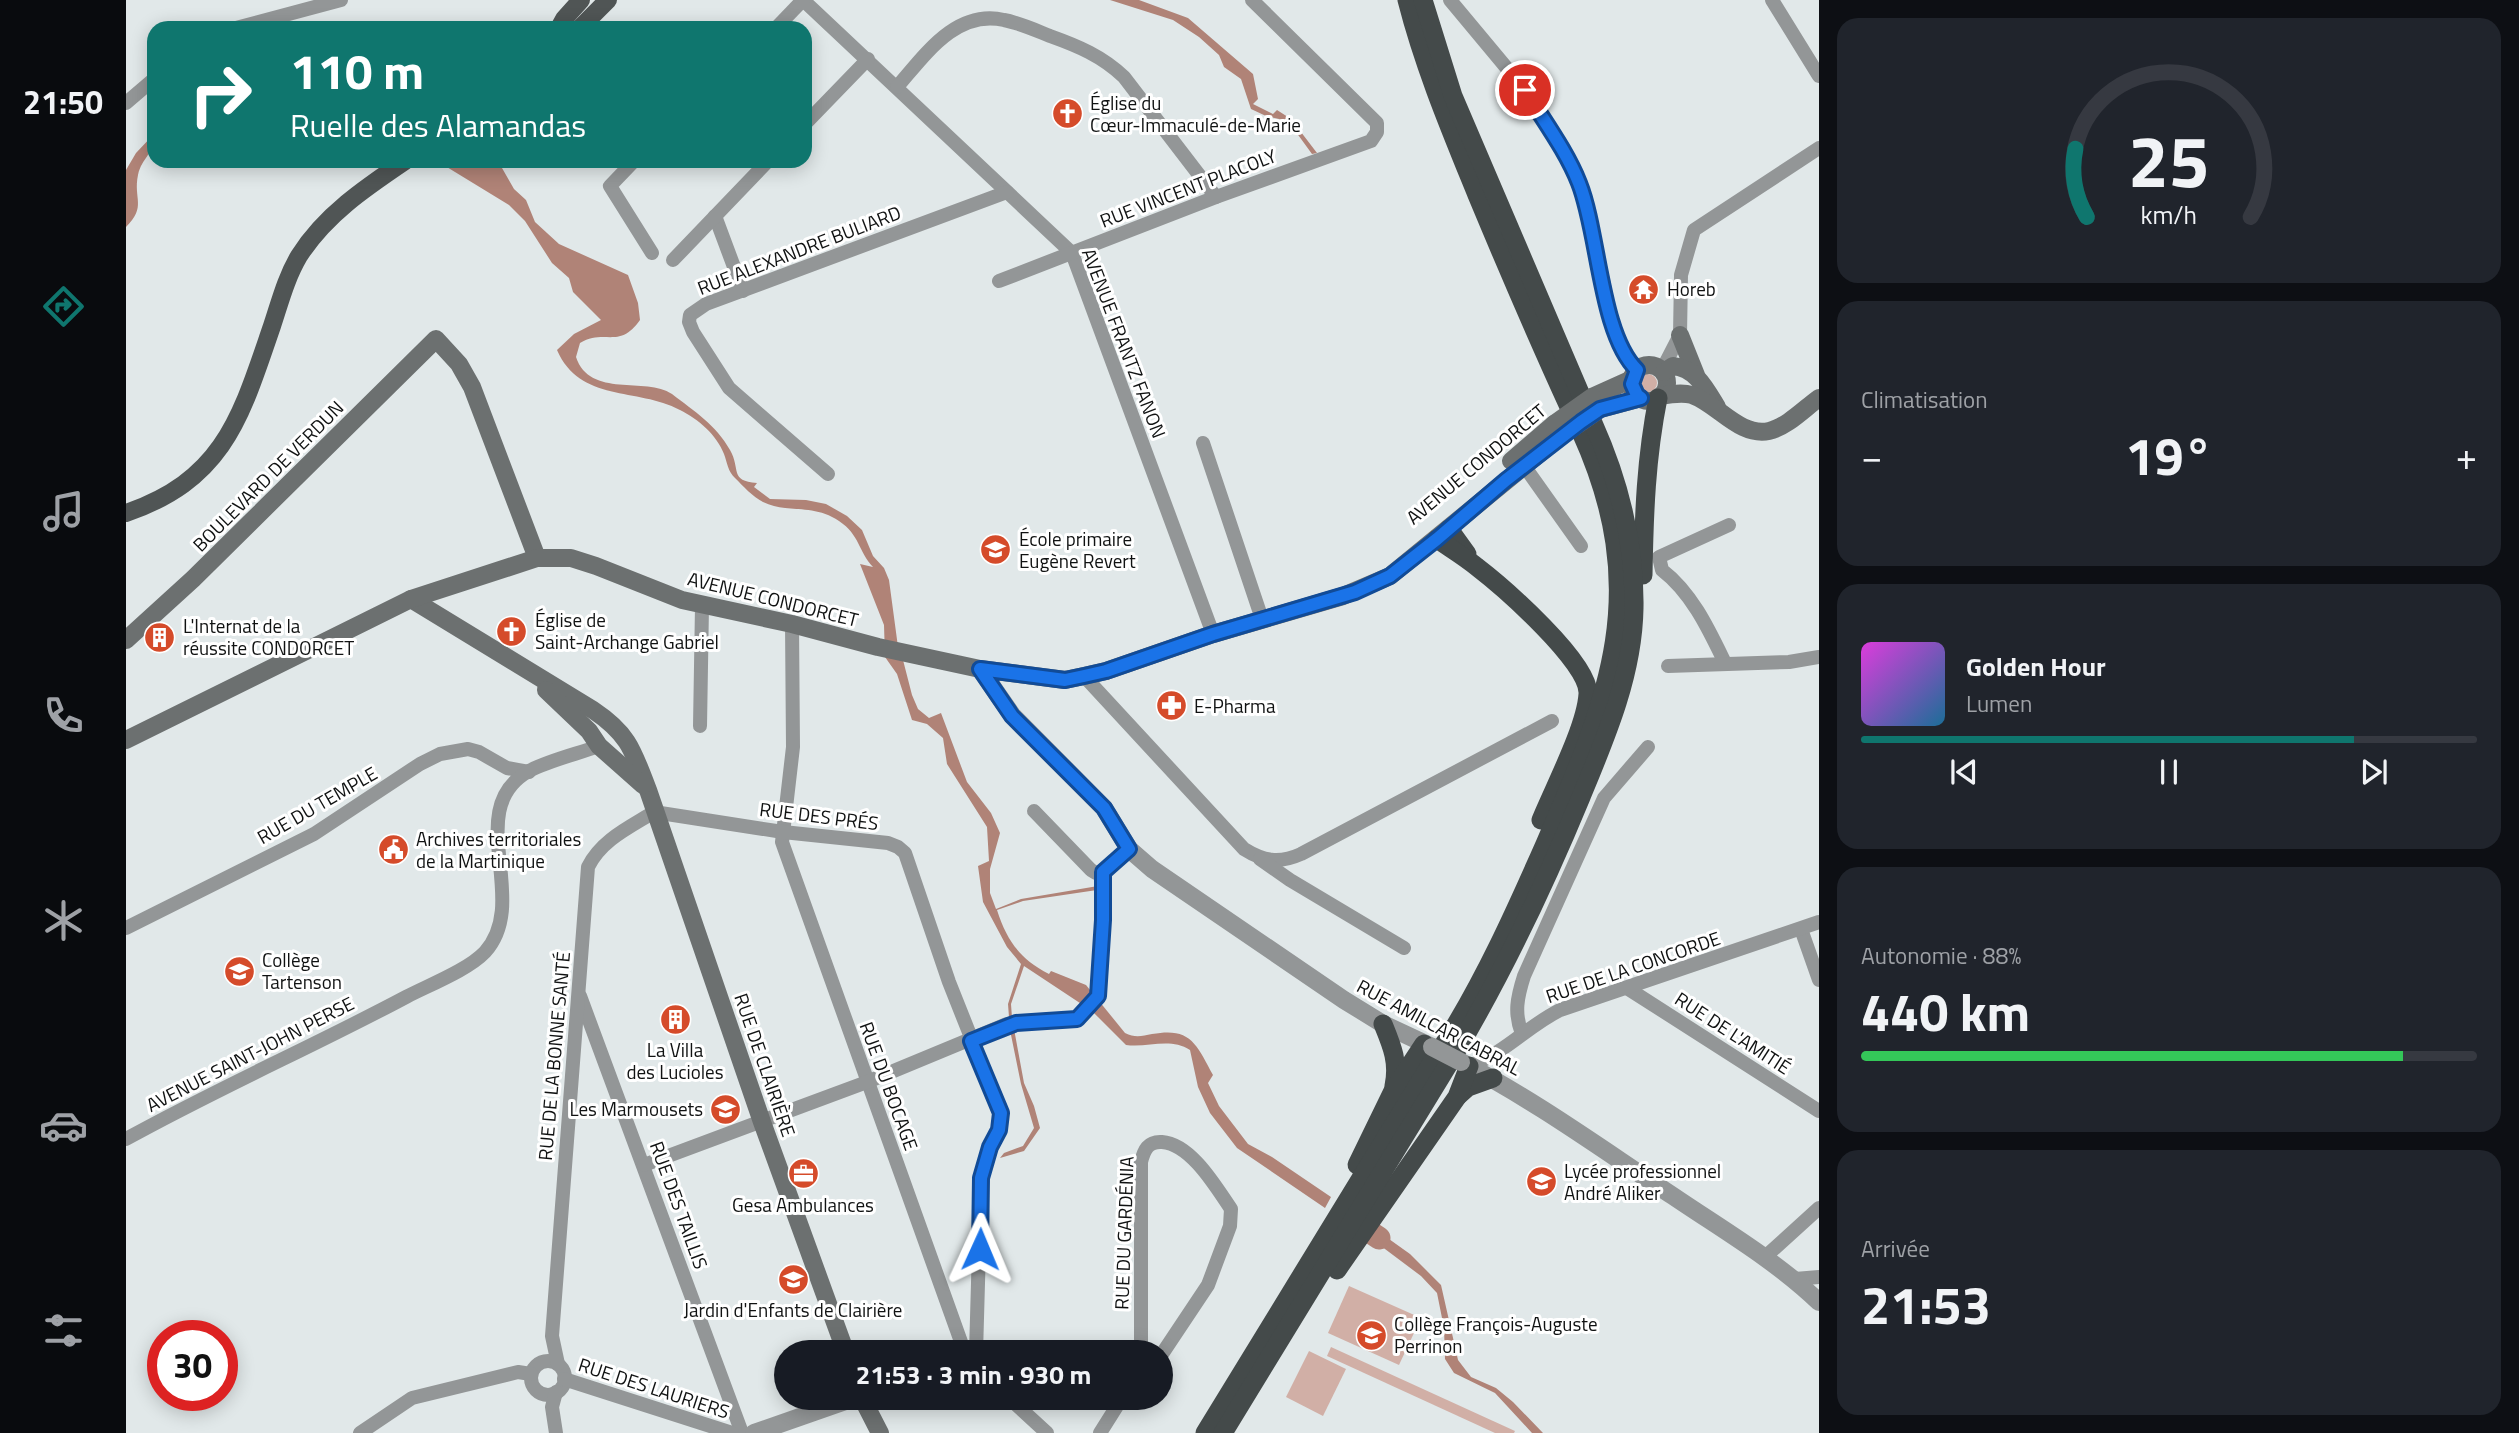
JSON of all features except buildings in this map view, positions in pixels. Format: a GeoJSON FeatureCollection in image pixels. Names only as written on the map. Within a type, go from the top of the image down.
{"type":"FeatureCollection","features":[{"type":"Feature","properties":{"kind":"highway"},"geometry":{"type":"LineString","coordinates":[[1407,0],[1440,106],[1503,258],[1579,416],[1617,485],[1632,563],[1634,609],[1630,647],[1614,715]]}},
{"type":"Feature","properties":{"kind":"highway"},"geometry":{"type":"LineString","coordinates":[[1282,1337],[1446,1053],[1508,925],[1594,727],[1612,664],[1619,616],[1620,569],[1598,474],[1579,416],[1453,96],[1423,0]]}},
{"type":"Feature","properties":{"kind":"highway"},"geometry":{"type":"LineString","coordinates":[[1259,1347],[1446,1053],[1487,999],[1533,907],[1570,824],[1637,662],[1641,634],[1644,491],[1653,398]]}},
{"type":"Feature","properties":{"kind":"highway"},"geometry":{"type":"LineString","coordinates":[[1393,1091],[1446,1053],[1574,740],[1588,693],[1587,682],[1573,660],[1533,617],[1442,530]]}},
{"type":"Feature","properties":{"kind":"highway"},"geometry":{"type":"LineString","coordinates":[[1228,1433],[1259,1347],[1319,1230],[1365,1151],[1393,1091],[1395,1053],[1383,1024]]}},
{"type":"Feature","properties":{"kind":"highway"},"geometry":{"type":"LineString","coordinates":[[1446,1053],[1457,1097]]}},
{"type":"Feature","properties":{"kind":"highway"},"geometry":{"type":"LineString","coordinates":[[1206,1433],[1250,1375],[1317,1299],[1457,1097],[1468,1087],[1493,1078]]}},
{"type":"Feature","properties":{"kind":"highway"},"geometry":{"type":"LineString","coordinates":[[1195,1433],[1250,1375]]}},
{"type":"Feature","properties":{"kind":"highway"},"geometry":{"type":"LineString","coordinates":[[1223,1433],[1250,1375]]}},
{"type":"Feature","properties":{"kind":"main road"},"geometry":{"type":"LineString","coordinates":[[563,21],[581,0]]}},
{"type":"Feature","properties":{"kind":"main road"},"geometry":{"type":"LineString","coordinates":[[587,21],[608,0]]}},
{"type":"Feature","properties":{"kind":"main road"},"geometry":{"type":"LineString","coordinates":[[126,513],[150,505],[186,485],[220,450],[247,400],[287,282],[298,259],[311,239],[345,204],[395,168]]}},
{"type":"Feature","properties":{"kind":"main road","name":"AVENUE CONDORCET"},"geometry":{"type":"LineString","coordinates":[[1680,335],[1696,375],[1719,410]]}},
{"type":"Feature","properties":{"kind":"main road","name":"BOULEVARD DE VERDUN"},"geometry":{"type":"LineString","coordinates":[[126,640],[193,579],[436,339],[459,364],[472,387],[537,558]]}},
{"type":"Feature","properties":{"kind":"main road"},"geometry":{"type":"LineString","coordinates":[[1663,371],[1666,387],[1653,398],[1633,390],[1634,374],[1647,365],[1663,371],[1673,366],[1681,366],[1696,375]]}},
{"type":"Feature","properties":{"kind":"main road","name":"AVENUE CONDORCET"},"geometry":{"type":"LineString","coordinates":[[126,740],[411,599],[537,558],[571,558],[702,606],[792,624],[878,648],[980,669],[1065,680],[1106,671],[1213,634],[1355,592],[1390,576],[1520,461],[1634,374]]}},
{"type":"Feature","properties":{"kind":"main road","name":"AVENUE CONDORCET"},"geometry":{"type":"LineString","coordinates":[[1579,416],[1676,393],[1692,395],[1740,426],[1755,431],[1769,431],[1819,398]]}},
{"type":"Feature","properties":{"kind":"main road","name":"RUE DE CLAIRIÈRE"},"geometry":{"type":"LineString","coordinates":[[411,599],[593,710],[619,729],[627,739],[648,790],[762,1122],[841,1340]]}},
{"type":"Feature","properties":{"kind":"main road","name":"RUE DE CLAIRIÈRE"},"geometry":{"type":"LineString","coordinates":[[534,676],[589,731],[599,746],[648,790]]}},
{"type":"Feature","properties":{"kind":"main road"},"geometry":{"type":"LineString","coordinates":[[593,710],[599,746],[623,751],[637,761]]}},
{"type":"Feature","properties":{"kind":"main road"},"geometry":{"type":"LineString","coordinates":[[868,1410],[880,1433]]}},
{"type":"Feature","properties":{"kind":"street"},"geometry":{"type":"LineString","coordinates":[[262,21],[341,0]]}},
{"type":"Feature","properties":{"kind":"street"},"geometry":{"type":"LineString","coordinates":[[783,21],[803,0]]}},
{"type":"Feature","properties":{"kind":"street","name":"AVENUE FRANTZ FANON"},"geometry":{"type":"LineString","coordinates":[[803,0],[1072,253],[1213,634]]}},
{"type":"Feature","properties":{"kind":"street","name":"RUE VINCENT PLACOLY"},"geometry":{"type":"LineString","coordinates":[[999,281],[1216,197],[1371,141],[1377,132],[1377,123],[1252,0]]}},
{"type":"Feature","properties":{"kind":"street"},"geometry":{"type":"LineString","coordinates":[[1450,0],[1525,90],[1573,170],[1591,225],[1614,332],[1634,374]]}},
{"type":"Feature","properties":{"kind":"street"},"geometry":{"type":"LineString","coordinates":[[1772,0],[1819,76]]}},
{"type":"Feature","properties":{"kind":"street"},"geometry":{"type":"LineString","coordinates":[[897,87],[940,39],[952,30],[980,18],[1006,20],[1091,51],[1110,63],[1124,77],[1216,197]]}},
{"type":"Feature","properties":{"kind":"street"},"geometry":{"type":"LineString","coordinates":[[812,117],[868,59]]}},
{"type":"Feature","properties":{"kind":"street"},"geometry":{"type":"LineString","coordinates":[[126,103],[147,85]]}},
{"type":"Feature","properties":{"kind":"street"},"geometry":{"type":"LineString","coordinates":[[1663,371],[1680,335],[1681,275],[1695,230],[1819,148]]}},
{"type":"Feature","properties":{"kind":"street"},"geometry":{"type":"LineString","coordinates":[[627,168],[610,186],[652,253]]}},
{"type":"Feature","properties":{"kind":"street"},"geometry":{"type":"LineString","coordinates":[[673,260],[761,168]]}},
{"type":"Feature","properties":{"kind":"street","name":"RUE ALEXANDRE BULIARD"},"geometry":{"type":"LineString","coordinates":[[828,474],[729,388],[689,322],[691,315],[705,304],[1007,192]]}},
{"type":"Feature","properties":{"kind":"street"},"geometry":{"type":"LineString","coordinates":[[715,216],[743,291]]}},
{"type":"Feature","properties":{"kind":"street"},"geometry":{"type":"LineString","coordinates":[[1203,443],[1262,619]]}},
{"type":"Feature","properties":{"kind":"street"},"geometry":{"type":"LineString","coordinates":[[1520,461],[1581,546]]}},
{"type":"Feature","properties":{"kind":"street"},"geometry":{"type":"LineString","coordinates":[[1726,663],[1706,622],[1672,578],[1662,570],[1659,557],[1729,525]]}},
{"type":"Feature","properties":{"kind":"street"},"geometry":{"type":"LineString","coordinates":[[700,726],[702,606]]}},
{"type":"Feature","properties":{"kind":"street","name":"RUE DU BOCAGE"},"geometry":{"type":"LineString","coordinates":[[792,624],[793,747],[782,842],[960,1340]]}},
{"type":"Feature","properties":{"kind":"street"},"geometry":{"type":"LineString","coordinates":[[1668,666],[1789,662],[1819,657]]}},
{"type":"Feature","properties":{"kind":"street","name":"RUE AMILCAR CABRAL"},"geometry":{"type":"LineString","coordinates":[[980,669],[1012,716],[1104,808],[1129,849],[1152,869],[1383,1024],[1446,1053],[1537,1105],[1765,1258],[1795,1279],[1819,1302]]}},
{"type":"Feature","properties":{"kind":"street"},"geometry":{"type":"LineString","coordinates":[[1084,676],[1244,849],[1290,880],[1404,948]]}},
{"type":"Feature","properties":{"kind":"street"},"geometry":{"type":"LineString","coordinates":[[1259,858],[1285,859],[1301,854],[1552,722]]}},
{"type":"Feature","properties":{"kind":"street","name":"AVENUE SAINT-JOHN PERSE"},"geometry":{"type":"LineString","coordinates":[[126,1139],[222,1088],[363,1020],[484,954],[498,928],[503,901],[497,820],[499,809],[512,786],[529,772],[599,746]]}},
{"type":"Feature","properties":{"kind":"street"},"geometry":{"type":"LineString","coordinates":[[1522,1034],[1516,1010],[1517,996],[1524,976],[1604,798],[1648,747]]}},
{"type":"Feature","properties":{"kind":"street","name":"RUE DU TEMPLE"},"geometry":{"type":"LineString","coordinates":[[126,928],[314,834],[420,764],[440,754],[468,749],[507,768],[529,772]]}},
{"type":"Feature","properties":{"kind":"street"},"geometry":{"type":"LineString","coordinates":[[1034,811],[1096,873],[1103,872],[1129,849]]}},
{"type":"Feature","properties":{"kind":"street","name":"RUE DES PRÉS"},"geometry":{"type":"LineString","coordinates":[[654,812],[783,832],[888,844],[902,850],[971,1041]]}},
{"type":"Feature","properties":{"kind":"street","name":"RUE DE LA BONNE SANTÉ"},"geometry":{"type":"LineString","coordinates":[[558,1364],[552,1336],[588,867],[597,852],[609,841],[654,812]]}},
{"type":"Feature","properties":{"kind":"street"},"geometry":{"type":"LineString","coordinates":[[644,1165],[867,1082],[1012,1024],[1077,1019],[1098,996],[1103,872]]}},
{"type":"Feature","properties":{"kind":"street","name":"RUE DE LA CONCORDE"},"geometry":{"type":"LineString","coordinates":[[1446,1053],[1487,1060],[1535,1023],[1560,1010],[1819,922]]}},
{"type":"Feature","properties":{"kind":"street"},"geometry":{"type":"LineString","coordinates":[[1801,929],[1819,980]]}},
{"type":"Feature","properties":{"kind":"street","name":"RUE DE L'AMITIÉ"},"geometry":{"type":"LineString","coordinates":[[1627,988],[1819,1111]]}},
{"type":"Feature","properties":{"kind":"street","name":"RUE DES TAILLIS"},"geometry":{"type":"LineString","coordinates":[[579,991],[743,1433]]}},
{"type":"Feature","properties":{"kind":"street"},"geometry":{"type":"LineString","coordinates":[[971,1041],[1001,1113],[999,1130],[990,1147],[981,1178],[976,1340]]}},
{"type":"Feature","properties":{"kind":"street","name":"RUE DU GARDÉNIA"},"geometry":{"type":"LineString","coordinates":[[1141,1340],[1141,1162],[1144,1150],[1151,1143],[1159,1141],[1175,1144],[1189,1154],[1231,1209],[1230,1226],[1208,1285],[1171,1340]]}},
{"type":"Feature","properties":{"kind":"street"},"geometry":{"type":"LineString","coordinates":[[1765,1258],[1819,1208]]}},
{"type":"Feature","properties":{"kind":"street"},"geometry":{"type":"LineString","coordinates":[[1795,1279],[1819,1277]]}},
{"type":"Feature","properties":{"kind":"street","name":"RUE DE LA BONNE SANTÉ"},"geometry":{"type":"LineString","coordinates":[[535,1369],[552,1336]]}},
{"type":"Feature","properties":{"kind":"street"},"geometry":{"type":"LineString","coordinates":[[360,1433],[412,1398],[535,1369],[548,1361],[558,1364],[562,1369],[556,1433]]}},
{"type":"Feature","properties":{"kind":"street"},"geometry":{"type":"LineString","coordinates":[[535,1369],[533,1387],[541,1393],[558,1393]]}},
{"type":"Feature","properties":{"kind":"street","name":"RUE DES LAURIERS"},"geometry":{"type":"LineString","coordinates":[[558,1393],[732,1433]]}},
{"type":"Feature","properties":{"kind":"street"},"geometry":{"type":"LineString","coordinates":[[754,1433],[820,1410]]}},
{"type":"Feature","properties":{"kind":"street"},"geometry":{"type":"LineString","coordinates":[[1022,1410],[1046,1433]]}},
{"type":"Feature","properties":{"kind":"street"},"geometry":{"type":"LineString","coordinates":[[1100,1433],[1114,1410]]}},
{"type":"Feature","properties":{"kind":"shaded area"},"geometry":{"type":"Polygon","coordinates":[[[1110,0],[1139,0],[1188,18],[1253,74],[1258,99],[1253,104],[1273,114],[1277,110],[1291,119],[1317,153],[1312,154],[1288,121],[1251,109],[1241,79],[1224,67],[1219,55],[1199,37],[1173,20],[1110,0]]]}},
{"type":"Feature","properties":{"kind":"shaded area"},"geometry":{"type":"Polygon","coordinates":[[[147,141],[147,156],[138,175],[138,208],[126,227],[126,170],[147,141]]]}},
{"type":"Feature","properties":{"kind":"shaded area"},"geometry":{"type":"Polygon","coordinates":[[[448,168],[502,168],[514,189],[526,200],[535,222],[559,244],[628,275],[638,303],[640,320],[632,329],[618,337],[597,337],[580,343],[576,357],[583,370],[593,378],[606,382],[661,389],[672,394],[718,433],[730,450],[737,473],[743,480],[757,483],[754,487],[770,499],[806,500],[826,504],[847,516],[862,530],[873,556],[884,568],[889,580],[898,647],[918,709],[929,718],[941,713],[967,782],[991,813],[1000,833],[990,869],[990,893],[996,909],[1021,899],[1098,886],[1097,890],[1023,901],[997,910],[1005,931],[1016,948],[1030,962],[1049,974],[1051,971],[1086,985],[1125,1033],[1138,1036],[1175,1033],[1190,1040],[1202,1054],[1213,1075],[1208,1083],[1219,1106],[1248,1144],[1331,1197],[1325,1208],[1237,1148],[1210,1113],[1198,1087],[1190,1050],[1167,1043],[1126,1045],[1092,1011],[1024,966],[1011,1004],[1012,1018],[1024,1083],[1040,1128],[1024,1151],[1000,1158],[1004,1153],[1023,1146],[1034,1128],[1021,1084],[1010,1030],[1008,1004],[1021,964],[1007,947],[983,902],[978,866],[989,861],[987,827],[947,764],[943,738],[927,724],[912,720],[897,674],[885,657],[884,625],[860,564],[873,567],[855,537],[839,521],[820,512],[772,506],[752,494],[731,473],[717,440],[693,418],[663,403],[595,386],[567,367],[557,350],[574,334],[601,320],[573,292],[569,278],[552,263],[525,221],[509,205],[448,168]]]}},
{"type":"Feature","properties":{"kind":"shaded area"},"geometry":{"type":"Polygon","coordinates":[[[1648,374],[1654,377],[1657,383],[1654,389],[1648,392],[1642,389],[1639,383],[1642,377],[1648,374]]]}},
{"type":"Feature","properties":{"kind":"shaded area"},"geometry":{"type":"Polygon","coordinates":[[[1382,1234],[1410,1254],[1441,1285],[1458,1360],[1471,1377],[1496,1388],[1543,1433],[1532,1433],[1495,1393],[1454,1373],[1445,1359],[1444,1328],[1437,1293],[1421,1276],[1377,1243],[1382,1234]]]}},
{"type":"Feature","properties":{"kind":"shaded area"},"geometry":{"type":"Polygon","coordinates":[[[1349,1286],[1421,1318],[1399,1365],[1328,1333],[1349,1286]]]}},
{"type":"Feature","properties":{"kind":"shaded area"},"geometry":{"type":"Polygon","coordinates":[[[1331,1347],[1515,1431],[1495,1433],[1327,1356],[1331,1347]]]}},
{"type":"Feature","properties":{"kind":"shaded area"},"geometry":{"type":"Polygon","coordinates":[[[1309,1351],[1346,1369],[1323,1416],[1286,1397],[1309,1351]]]}},
{"type":"Feature","properties":{"kind":"waterway"},"geometry":{"type":"LineString","coordinates":[[1370,1232],[1379,1238]]}},
{"type":"Feature","properties":{"kind":"place","name":"Église du Cœur-Immaculé-de-Marie"},"geometry":{"type":"Point","coordinates":[1067,114]}},
{"type":"Feature","properties":{"kind":"place","name":"Horeb"},"geometry":{"type":"Point","coordinates":[1644,289]}},
{"type":"Feature","properties":{"kind":"place","name":"École primaire Eugène Revert"},"geometry":{"type":"Point","coordinates":[996,550]}},
{"type":"Feature","properties":{"kind":"place","name":"Église de Saint-Archange Gabriel"},"geometry":{"type":"Point","coordinates":[512,631]}},
{"type":"Feature","properties":{"kind":"place","name":"L'Internat de la réussite CONDORCET"},"geometry":{"type":"Point","coordinates":[160,637]}},
{"type":"Feature","properties":{"kind":"place","name":"E-Pharma"},"geometry":{"type":"Point","coordinates":[1171,706]}},
{"type":"Feature","properties":{"kind":"place","name":"Archives territoriales de la Martinique"},"geometry":{"type":"Point","coordinates":[393,850]}},
{"type":"Feature","properties":{"kind":"place","name":"Collège Tartenson"},"geometry":{"type":"Point","coordinates":[239,971]}},
{"type":"Feature","properties":{"kind":"place","name":"La Villa des Lucioles"},"geometry":{"type":"Point","coordinates":[675,1019]}},
{"type":"Feature","properties":{"kind":"place","name":"Les Marmousets"},"geometry":{"type":"Point","coordinates":[726,1109]}},
{"type":"Feature","properties":{"kind":"place","name":"Gesa Ambulances"},"geometry":{"type":"Point","coordinates":[803,1174]}},
{"type":"Feature","properties":{"kind":"place","name":"Lycée professionnel André Aliker"},"geometry":{"type":"Point","coordinates":[1541,1182]}},
{"type":"Feature","properties":{"kind":"place","name":"Jardin d'Enfants de Clairière"},"geometry":{"type":"Point","coordinates":[793,1279]}},
{"type":"Feature","properties":{"kind":"place","name":"Collège François-Auguste Perrinon"},"geometry":{"type":"Point","coordinates":[1371,1335]}},
{"type":"Feature","properties":{"kind":"route"},"geometry":{"type":"LineString","coordinates":[[980,1249],[981,1178],[990,1147],[999,1130],[1001,1113],[971,1041],[1007,1024],[1077,1019],[1086,1011],[1098,996],[1102,950],[1103,872],[1129,849],[1104,808],[1012,716],[980,669],[1065,680],[1106,671],[1213,634],[1355,592],[1390,576],[1506,480],[1600,409],[1641,398],[1633,390],[1632,384],[1637,370],[1626,356],[1614,332],[1579,183],[1525,90]]}}]}
